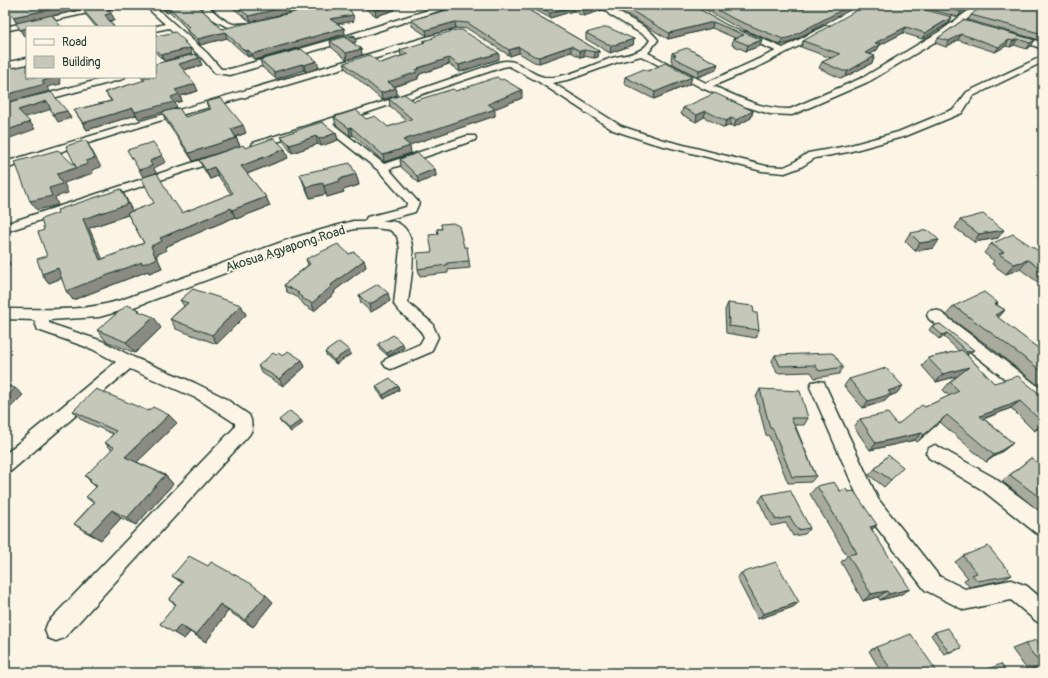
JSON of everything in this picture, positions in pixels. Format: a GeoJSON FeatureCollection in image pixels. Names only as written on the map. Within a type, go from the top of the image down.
{"type":"FeatureCollection","features":[{"type":"Feature","properties":{"kind":"street"},"geometry":{"type":"LineString","coordinates":[[5,29],[116,5]]}},
{"type":"Feature","properties":{"kind":"street"},"geometry":{"type":"LineString","coordinates":[[148,5],[204,55],[218,71],[230,72],[345,39],[452,5]]}},
{"type":"Feature","properties":{"kind":"street"},"geometry":{"type":"LineString","coordinates":[[202,5],[222,23],[234,27],[259,24]]}},
{"type":"Feature","properties":{"kind":"street"},"geometry":{"type":"LineString","coordinates":[[543,80],[554,80],[610,58],[642,53],[651,46],[654,40],[650,35],[613,13],[604,5]]}},
{"type":"Feature","properties":{"kind":"street"},"geometry":{"type":"LineString","coordinates":[[642,53],[705,86],[765,110],[779,113],[792,112],[867,79],[945,32],[955,20],[982,5]]}},
{"type":"Feature","properties":{"kind":"street"},"geometry":{"type":"LineString","coordinates":[[955,20],[974,25]]}},
{"type":"Feature","properties":{"kind":"street"},"geometry":{"type":"LineString","coordinates":[[705,86],[783,51],[837,23]]}},
{"type":"Feature","properties":{"kind":"street"},"geometry":{"type":"LineString","coordinates":[[156,29],[171,25]]}},
{"type":"Feature","properties":{"kind":"street"},"geometry":{"type":"LineString","coordinates":[[5,166],[155,119],[460,30]]}},
{"type":"Feature","properties":{"kind":"street"},"geometry":{"type":"LineString","coordinates":[[735,31],[783,51]]}},
{"type":"Feature","properties":{"kind":"street"},"geometry":{"type":"LineString","coordinates":[[1004,33],[1043,46]]}},
{"type":"Feature","properties":{"kind":"street"},"geometry":{"type":"LineString","coordinates":[[190,58],[204,55]]}},
{"type":"Feature","properties":{"kind":"street"},"geometry":{"type":"LineString","coordinates":[[503,56],[617,128],[656,141],[766,169],[785,170],[812,156],[848,149],[902,134],[958,111],[970,94],[1043,59]]}},
{"type":"Feature","properties":{"kind":"street"},"geometry":{"type":"LineString","coordinates":[[5,66],[26,61]]}},
{"type":"Feature","properties":{"kind":"street"},"geometry":{"type":"LineString","coordinates":[[247,148],[392,102],[502,64],[515,64]]}},
{"type":"Feature","properties":{"kind":"street"},"geometry":{"type":"LineString","coordinates":[[5,108],[116,78]]}},
{"type":"Feature","properties":{"kind":"street"},"geometry":{"type":"LineString","coordinates":[[325,123],[382,168],[413,203],[411,209],[353,225]]}},
{"type":"Feature","properties":{"kind":"street"},"geometry":{"type":"LineString","coordinates":[[382,168],[471,138]]}},
{"type":"Feature","properties":{"kind":"street"},"geometry":{"type":"LineString","coordinates":[[5,228],[232,153]]}},
{"type":"Feature","properties":{"kind":"street","name":"Akosua Agyapong Road"},"geometry":{"type":"LineString","coordinates":[[5,314],[40,316],[99,312],[126,304],[298,241],[353,225],[375,224],[394,226],[403,235],[407,249],[401,304],[427,327],[430,337],[426,348],[391,363]]}},
{"type":"Feature","properties":{"kind":"street"},"geometry":{"type":"LineString","coordinates":[[40,316],[43,326],[59,334],[92,343],[116,353],[128,361],[181,384],[231,409],[243,420],[243,430],[56,630]]}},
{"type":"Feature","properties":{"kind":"street"},"geometry":{"type":"LineString","coordinates":[[934,316],[1043,399]]}},
{"type":"Feature","properties":{"kind":"street"},"geometry":{"type":"LineString","coordinates":[[5,465],[128,361]]}},
{"type":"Feature","properties":{"kind":"street"},"geometry":{"type":"LineString","coordinates":[[818,387],[871,504],[932,583],[964,600],[1011,590],[1015,591],[1020,593],[1043,614]]}},
{"type":"Feature","properties":{"kind":"street"},"geometry":{"type":"LineString","coordinates":[[935,453],[987,483],[1043,526]]}},
{"type":"Feature","properties":{"kind":"building"},"geometry":{"type":"Polygon","coordinates":[[[6,5],[72,5],[13,17],[6,5]]]}},
{"type":"Feature","properties":{"kind":"building"},"geometry":{"type":"Polygon","coordinates":[[[104,5],[111,13],[105,15],[113,26],[97,26],[82,9],[104,5]]]}},
{"type":"Feature","properties":{"kind":"building"},"geometry":{"type":"Polygon","coordinates":[[[162,5],[201,5],[198,6],[222,29],[325,5],[347,5],[353,15],[330,19],[344,28],[252,54],[248,50],[245,51],[225,32],[198,39],[186,29],[190,28],[168,6],[164,7],[162,5]]]}},
{"type":"Feature","properties":{"kind":"building"},"geometry":{"type":"Polygon","coordinates":[[[234,5],[293,5],[249,16],[234,5]]]}},
{"type":"Feature","properties":{"kind":"building"},"geometry":{"type":"Polygon","coordinates":[[[367,5],[393,5],[375,10],[367,5]]]}},
{"type":"Feature","properties":{"kind":"building"},"geometry":{"type":"Polygon","coordinates":[[[465,5],[520,5],[599,51],[580,51],[571,46],[539,57],[534,56],[519,47],[509,50],[468,23],[455,22],[426,30],[411,20],[465,5]]]}},
{"type":"Feature","properties":{"kind":"building"},"geometry":{"type":"Polygon","coordinates":[[[536,5],[601,5],[583,10],[573,6],[550,13],[536,5]]]}},
{"type":"Feature","properties":{"kind":"building"},"geometry":{"type":"Polygon","coordinates":[[[622,5],[692,5],[727,25],[762,40],[748,45],[733,39],[744,35],[713,22],[669,33],[622,5]]]}},
{"type":"Feature","properties":{"kind":"building"},"geometry":{"type":"Polygon","coordinates":[[[709,5],[851,5],[791,37],[783,39],[734,19],[709,5]]]}},
{"type":"Feature","properties":{"kind":"building"},"geometry":{"type":"Polygon","coordinates":[[[866,5],[906,5],[952,17],[925,33],[906,27],[875,43],[880,44],[865,53],[875,56],[848,71],[843,71],[822,62],[840,54],[803,41],[866,5]]]}},
{"type":"Feature","properties":{"kind":"building"},"geometry":{"type":"Polygon","coordinates":[[[936,5],[969,5],[961,12],[936,5]]]}},
{"type":"Feature","properties":{"kind":"building"},"geometry":{"type":"Polygon","coordinates":[[[983,5],[1043,5],[1043,14],[1040,16],[1043,17],[1043,34],[971,15],[983,5]]]}},
{"type":"Feature","properties":{"kind":"building"},"geometry":{"type":"Polygon","coordinates":[[[52,15],[60,26],[26,26],[26,28],[20,30],[16,23],[52,15]]]}},
{"type":"Feature","properties":{"kind":"building"},"geometry":{"type":"Polygon","coordinates":[[[963,20],[1035,40],[1030,43],[1018,39],[1013,41],[1009,40],[999,47],[961,34],[949,41],[938,38],[963,20]]]}},
{"type":"Feature","properties":{"kind":"building"},"geometry":{"type":"Polygon","coordinates":[[[607,27],[634,39],[611,46],[586,33],[607,27]]]}},
{"type":"Feature","properties":{"kind":"building"},"geometry":{"type":"Polygon","coordinates":[[[456,30],[462,30],[499,53],[459,65],[449,58],[418,68],[420,69],[415,70],[417,72],[388,82],[396,88],[381,93],[344,63],[369,55],[380,63],[408,54],[400,50],[425,42],[423,41],[435,36],[456,30]]]}},
{"type":"Feature","properties":{"kind":"building"},"geometry":{"type":"Polygon","coordinates":[[[175,32],[190,48],[161,55],[156,50],[156,34],[157,36],[175,32]]]}},
{"type":"Feature","properties":{"kind":"building"},"geometry":{"type":"Polygon","coordinates":[[[353,35],[355,36],[346,38],[361,49],[346,53],[330,41],[353,35]]]}},
{"type":"Feature","properties":{"kind":"building"},"geometry":{"type":"Polygon","coordinates":[[[687,48],[718,64],[699,70],[676,59],[673,56],[676,55],[672,53],[687,48]]]}},
{"type":"Feature","properties":{"kind":"building"},"geometry":{"type":"Polygon","coordinates":[[[301,49],[317,61],[274,72],[260,60],[301,49]]]}},
{"type":"Feature","properties":{"kind":"building"},"geometry":{"type":"Polygon","coordinates":[[[195,54],[199,58],[179,64],[195,84],[175,90],[179,94],[171,97],[174,102],[135,112],[133,108],[83,123],[74,110],[112,101],[105,92],[145,80],[144,78],[156,78],[156,64],[195,54]]]}},
{"type":"Feature","properties":{"kind":"building"},"geometry":{"type":"Polygon","coordinates":[[[5,62],[9,62],[13,68],[26,65],[26,78],[53,78],[42,81],[45,84],[5,95],[5,62]]]}},
{"type":"Feature","properties":{"kind":"building"},"geometry":{"type":"Polygon","coordinates":[[[665,63],[692,77],[655,92],[625,77],[644,69],[648,71],[665,63]]]}},
{"type":"Feature","properties":{"kind":"building"},"geometry":{"type":"Polygon","coordinates":[[[497,77],[522,90],[488,104],[495,109],[403,140],[410,146],[383,155],[351,127],[349,128],[334,117],[356,110],[366,119],[375,116],[388,127],[412,119],[389,99],[404,94],[414,101],[453,89],[456,91],[497,77]]]}},
{"type":"Feature","properties":{"kind":"building"},"geometry":{"type":"Polygon","coordinates":[[[51,92],[67,111],[53,114],[47,101],[18,110],[30,122],[5,131],[5,103],[51,92]]]}},
{"type":"Feature","properties":{"kind":"building"},"geometry":{"type":"Polygon","coordinates":[[[715,93],[753,111],[736,120],[731,118],[726,121],[706,111],[697,115],[683,108],[715,93]]]}},
{"type":"Feature","properties":{"kind":"building"},"geometry":{"type":"Polygon","coordinates":[[[221,98],[243,125],[231,129],[236,138],[189,153],[162,112],[179,108],[185,117],[211,109],[206,102],[221,98]]]}},
{"type":"Feature","properties":{"kind":"building"},"geometry":{"type":"Polygon","coordinates":[[[322,122],[336,133],[319,139],[316,136],[290,145],[281,136],[306,127],[322,122]]]}},
{"type":"Feature","properties":{"kind":"building"},"geometry":{"type":"Polygon","coordinates":[[[274,138],[285,149],[241,166],[266,197],[232,210],[231,208],[160,238],[162,241],[151,246],[156,259],[143,264],[142,262],[66,291],[58,268],[42,274],[37,259],[47,256],[38,232],[44,230],[41,219],[58,213],[57,210],[121,189],[128,204],[83,219],[100,260],[144,243],[127,213],[154,203],[142,179],[144,177],[157,173],[173,202],[174,201],[182,213],[233,193],[214,167],[206,170],[199,160],[243,145],[245,148],[274,138]]]}},
{"type":"Feature","properties":{"kind":"building"},"geometry":{"type":"Polygon","coordinates":[[[86,140],[95,158],[86,161],[88,164],[57,174],[62,184],[49,188],[52,196],[30,201],[15,162],[58,150],[76,167],[66,146],[86,140]]]}},
{"type":"Feature","properties":{"kind":"building"},"geometry":{"type":"Polygon","coordinates":[[[153,142],[162,155],[150,161],[152,166],[139,170],[127,150],[153,142]]]}},
{"type":"Feature","properties":{"kind":"building"},"geometry":{"type":"Polygon","coordinates":[[[418,153],[435,169],[417,176],[400,159],[418,153]]]}},
{"type":"Feature","properties":{"kind":"building"},"geometry":{"type":"Polygon","coordinates":[[[350,163],[356,174],[323,186],[323,183],[306,187],[300,174],[350,163]]]}},
{"type":"Feature","properties":{"kind":"building"},"geometry":{"type":"Polygon","coordinates":[[[983,214],[1004,230],[979,234],[960,220],[983,214]]]}},
{"type":"Feature","properties":{"kind":"building"},"geometry":{"type":"Polygon","coordinates":[[[453,223],[459,226],[464,247],[467,247],[469,261],[447,263],[447,265],[418,269],[417,253],[432,252],[429,235],[438,234],[437,229],[442,229],[441,224],[453,223]]]}},
{"type":"Feature","properties":{"kind":"building"},"geometry":{"type":"Polygon","coordinates":[[[928,230],[939,240],[920,243],[910,233],[928,230]]]}},
{"type":"Feature","properties":{"kind":"building"},"geometry":{"type":"Polygon","coordinates":[[[1013,234],[1043,254],[1043,270],[1028,260],[1014,264],[999,254],[1004,252],[991,244],[1013,234]]]}},
{"type":"Feature","properties":{"kind":"building"},"geometry":{"type":"Polygon","coordinates":[[[338,244],[349,254],[354,252],[364,260],[331,285],[332,286],[312,303],[301,298],[302,297],[297,294],[299,293],[284,285],[310,264],[306,259],[338,244]]]}},
{"type":"Feature","properties":{"kind":"building"},"geometry":{"type":"Polygon","coordinates":[[[378,284],[388,293],[369,305],[359,295],[378,284]]]}},
{"type":"Feature","properties":{"kind":"building"},"geometry":{"type":"Polygon","coordinates":[[[193,289],[241,305],[212,335],[170,319],[188,303],[180,300],[193,289]]]}},
{"type":"Feature","properties":{"kind":"building"},"geometry":{"type":"Polygon","coordinates":[[[984,292],[998,303],[995,304],[1005,310],[995,315],[1043,352],[1043,372],[954,306],[984,292]]]}},
{"type":"Feature","properties":{"kind":"building"},"geometry":{"type":"Polygon","coordinates":[[[728,303],[753,306],[754,313],[757,313],[759,330],[729,326],[728,303]]]}},
{"type":"Feature","properties":{"kind":"building"},"geometry":{"type":"Polygon","coordinates":[[[127,305],[154,317],[126,342],[97,330],[127,305]]]}},
{"type":"Feature","properties":{"kind":"building"},"geometry":{"type":"Polygon","coordinates":[[[940,324],[974,350],[967,352],[947,333],[942,335],[932,326],[940,324]]]}},
{"type":"Feature","properties":{"kind":"building"},"geometry":{"type":"Polygon","coordinates":[[[393,335],[403,344],[387,353],[378,344],[393,335]]]}},
{"type":"Feature","properties":{"kind":"building"},"geometry":{"type":"Polygon","coordinates":[[[339,342],[349,350],[334,360],[325,352],[339,342]]]}},
{"type":"Feature","properties":{"kind":"building"},"geometry":{"type":"Polygon","coordinates":[[[962,350],[994,383],[1018,376],[1043,397],[1043,423],[1020,401],[980,416],[1013,443],[994,455],[947,415],[924,435],[922,433],[876,443],[860,419],[888,413],[897,425],[922,405],[925,407],[959,391],[950,382],[969,367],[943,374],[928,358],[962,350]]]}},
{"type":"Feature","properties":{"kind":"building"},"geometry":{"type":"Polygon","coordinates":[[[288,351],[302,360],[279,379],[258,366],[273,353],[276,355],[278,353],[283,356],[288,351]]]}},
{"type":"Feature","properties":{"kind":"building"},"geometry":{"type":"Polygon","coordinates":[[[834,354],[843,367],[819,371],[815,365],[780,366],[775,355],[834,354]]]}},
{"type":"Feature","properties":{"kind":"building"},"geometry":{"type":"Polygon","coordinates":[[[886,368],[903,386],[888,391],[891,394],[868,401],[849,379],[886,368]]]}},
{"type":"Feature","properties":{"kind":"building"},"geometry":{"type":"Polygon","coordinates":[[[390,378],[398,386],[383,395],[376,386],[390,378]]]}},
{"type":"Feature","properties":{"kind":"building"},"geometry":{"type":"Polygon","coordinates":[[[5,385],[15,388],[5,398],[5,385]]]}},
{"type":"Feature","properties":{"kind":"building"},"geometry":{"type":"Polygon","coordinates":[[[96,389],[148,411],[153,407],[169,415],[125,457],[165,475],[127,518],[112,510],[90,533],[74,524],[95,502],[86,497],[97,486],[89,481],[91,479],[85,476],[114,447],[105,443],[116,431],[73,411],[96,389]]]}},
{"type":"Feature","properties":{"kind":"building"},"geometry":{"type":"Polygon","coordinates":[[[760,389],[800,391],[808,418],[791,418],[816,476],[792,477],[773,429],[770,428],[760,389]]]}},
{"type":"Feature","properties":{"kind":"building"},"geometry":{"type":"Polygon","coordinates":[[[290,411],[301,420],[289,429],[279,420],[290,411]]]}},
{"type":"Feature","properties":{"kind":"building"},"geometry":{"type":"Polygon","coordinates":[[[888,455],[903,467],[891,480],[875,469],[888,455]]]}},
{"type":"Feature","properties":{"kind":"building"},"geometry":{"type":"Polygon","coordinates":[[[1031,458],[1043,466],[1043,500],[1010,475],[1031,458]]]}},
{"type":"Feature","properties":{"kind":"building"},"geometry":{"type":"Polygon","coordinates":[[[834,482],[840,491],[846,489],[848,492],[854,491],[877,525],[870,527],[910,589],[889,594],[887,591],[871,594],[848,555],[857,553],[817,486],[834,482]]]}},
{"type":"Feature","properties":{"kind":"building"},"geometry":{"type":"Polygon","coordinates":[[[790,490],[810,528],[798,530],[790,517],[776,520],[763,495],[790,490]]]}},
{"type":"Feature","properties":{"kind":"building"},"geometry":{"type":"Polygon","coordinates":[[[988,546],[1012,575],[978,581],[972,575],[977,573],[963,556],[988,546]]]}},
{"type":"Feature","properties":{"kind":"building"},"geometry":{"type":"Polygon","coordinates":[[[189,556],[208,566],[211,562],[250,583],[266,595],[245,620],[220,604],[196,635],[180,625],[174,633],[160,624],[176,604],[169,600],[183,582],[172,576],[189,556]]]}},
{"type":"Feature","properties":{"kind":"building"},"geometry":{"type":"Polygon","coordinates":[[[776,562],[799,602],[763,614],[741,573],[776,562]]]}},
{"type":"Feature","properties":{"kind":"building"},"geometry":{"type":"Polygon","coordinates":[[[948,628],[962,648],[949,652],[935,632],[948,628]]]}},
{"type":"Feature","properties":{"kind":"building"},"geometry":{"type":"Polygon","coordinates":[[[911,634],[938,673],[895,673],[892,671],[876,647],[911,634]]]}},
{"type":"Feature","properties":{"kind":"building"},"geometry":{"type":"Polygon","coordinates":[[[1036,640],[1040,644],[1043,643],[1043,673],[1023,673],[1042,666],[1025,644],[1036,640]]]}},
{"type":"Feature","properties":{"kind":"building"},"geometry":{"type":"Polygon","coordinates":[[[1001,664],[1007,673],[980,672],[1001,664]]]}}]}
